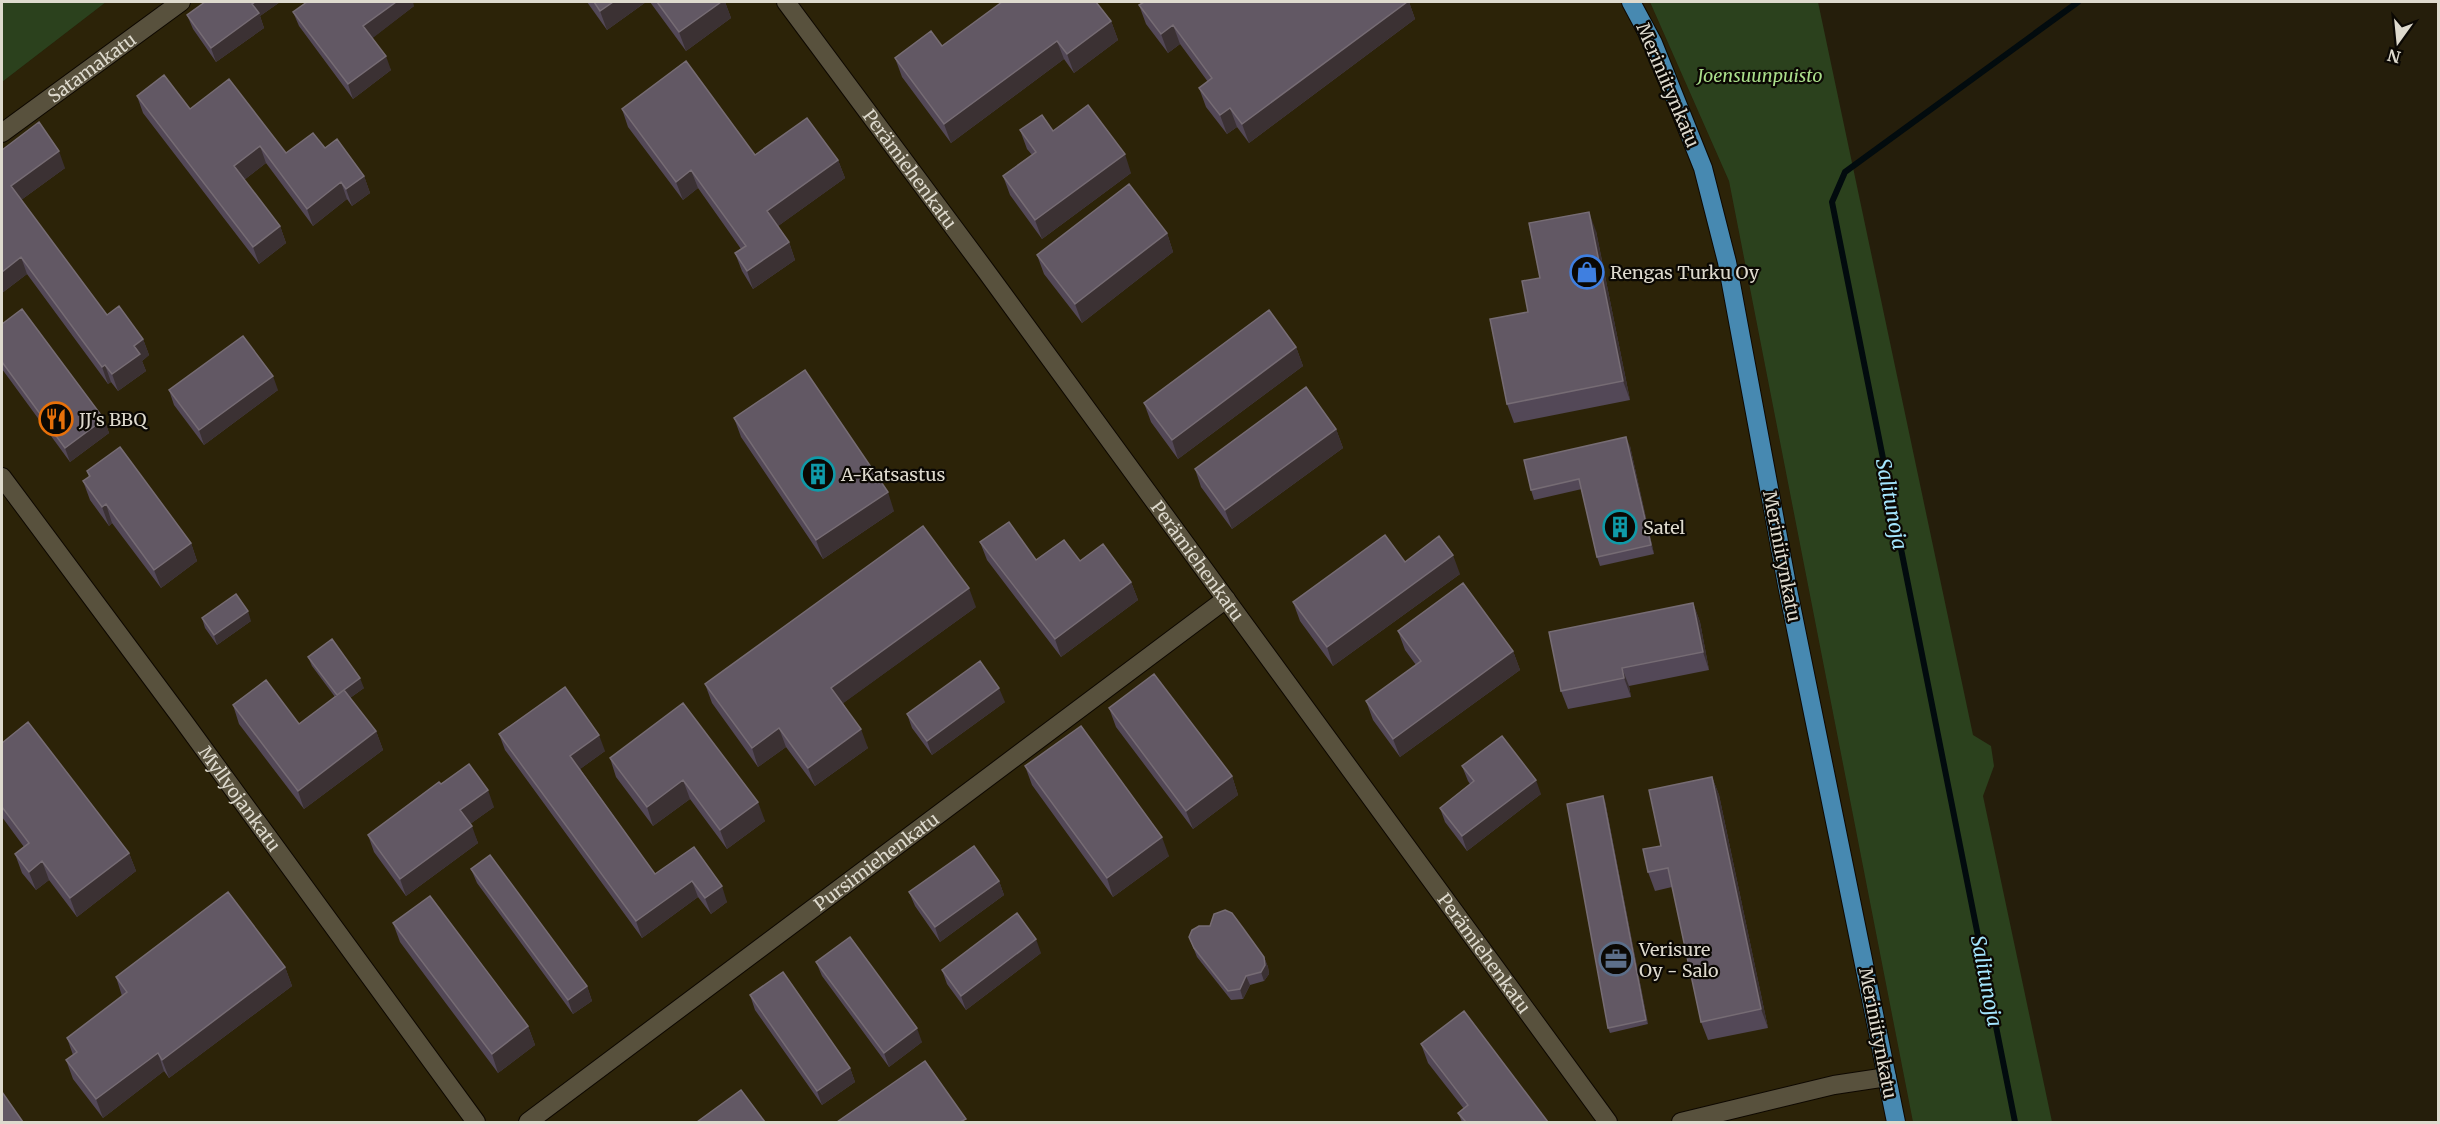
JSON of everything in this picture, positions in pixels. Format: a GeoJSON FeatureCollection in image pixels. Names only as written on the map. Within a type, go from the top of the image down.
{"type":"FeatureCollection","features":[{"type":"Feature","properties":{"kind":"main road","name":"Meriniitynkatu"},"geometry":{"type":"LineString","coordinates":[[1631,2],[1653,43],[1703,168],[1727,262],[1787,585],[1896,1122]]}},
{"type":"Feature","properties":{"kind":"street","name":"Satamakatu"},"geometry":{"type":"LineString","coordinates":[[2,133],[181,2]]}},
{"type":"Feature","properties":{"kind":"street","name":"Perämiehenkatu"},"geometry":{"type":"LineString","coordinates":[[786,2],[1608,1122]]}},
{"type":"Feature","properties":{"kind":"street","name":"Myllyojankatu"},"geometry":{"type":"LineString","coordinates":[[2,477],[476,1122]]}},
{"type":"Feature","properties":{"kind":"street","name":"Pursimiehenkatu"},"geometry":{"type":"LineString","coordinates":[[528,1122],[1226,599]]}},
{"type":"Feature","properties":{"kind":"street"},"geometry":{"type":"LineString","coordinates":[[1681,1122],[1834,1085],[1887,1077]]}},
{"type":"Feature","properties":{"kind":"shaded area"},"geometry":{"type":"Polygon","coordinates":[[[106,2],[1650,2],[1729,181],[1913,1122],[2,1122],[2,82],[106,2]]]}},
{"type":"Feature","properties":{"kind":"green space"},"geometry":{"type":"Polygon","coordinates":[[[2,2],[106,2],[2,82],[2,2]]]}},
{"type":"Feature","properties":{"kind":"green space","name":"Joensuunpuisto"},"geometry":{"type":"Polygon","coordinates":[[[1650,2],[1818,2],[1973,735],[1991,746],[1994,766],[1983,796],[2052,1122],[1913,1122],[1729,181],[1650,2]]]}},
{"type":"Feature","properties":{"kind":"building"},"geometry":{"type":"Polygon","coordinates":[[[205,2],[255,2],[252,4],[259,13],[211,48],[187,15],[205,2]]]}},
{"type":"Feature","properties":{"kind":"building"},"geometry":{"type":"Polygon","coordinates":[[[307,2],[396,2],[363,26],[386,56],[348,84],[293,12],[307,2]]]}},
{"type":"Feature","properties":{"kind":"building"},"geometry":{"type":"Polygon","coordinates":[[[594,2],[613,2],[600,11],[594,2]]]}},
{"type":"Feature","properties":{"kind":"building"},"geometry":{"type":"Polygon","coordinates":[[[657,2],[721,2],[679,32],[657,2]]]}},
{"type":"Feature","properties":{"kind":"building"},"geometry":{"type":"Polygon","coordinates":[[[1002,2],[1096,2],[1111,21],[1067,54],[1057,41],[944,124],[895,58],[931,31],[942,46],[1002,2]]]}},
{"type":"Feature","properties":{"kind":"building"},"geometry":{"type":"Polygon","coordinates":[[[1144,2],[1407,2],[1242,124],[1230,108],[1220,115],[1199,88],[1212,78],[1173,25],[1161,34],[1139,5],[1144,2]]]}},
{"type":"Feature","properties":{"kind":"building"},"geometry":{"type":"Polygon","coordinates":[[[686,61],[755,155],[807,118],[838,160],[767,211],[789,242],[747,271],[735,253],[746,246],[691,170],[676,182],[622,109],[686,61]]]}},
{"type":"Feature","properties":{"kind":"building"},"geometry":{"type":"Polygon","coordinates":[[[164,75],[190,109],[229,79],[286,153],[313,133],[325,148],[337,139],[364,176],[346,189],[341,182],[307,209],[260,146],[234,166],[280,226],[253,247],[137,96],[164,75]]]}},
{"type":"Feature","properties":{"kind":"building"},"geometry":{"type":"Polygon","coordinates":[[[1088,105],[1125,154],[1035,220],[1003,176],[1036,152],[1020,130],[1042,115],[1053,131],[1088,105]]]}},
{"type":"Feature","properties":{"kind":"building"},"geometry":{"type":"Polygon","coordinates":[[[39,122],[59,151],[11,186],[107,315],[119,306],[143,339],[134,346],[140,354],[112,374],[105,365],[102,367],[21,257],[2,272],[2,150],[39,122]]]}},
{"type":"Feature","properties":{"kind":"building"},"geometry":{"type":"Polygon","coordinates":[[[1129,184],[1167,233],[1075,304],[1037,255],[1129,184]]]}},
{"type":"Feature","properties":{"kind":"building"},"geometry":{"type":"Polygon","coordinates":[[[1589,212],[1623,381],[1507,404],[1490,319],[1528,312],[1522,281],[1540,278],[1529,223],[1589,212]]]}},
{"type":"Feature","properties":{"kind":"building"},"geometry":{"type":"Polygon","coordinates":[[[22,309],[104,419],[65,448],[2,362],[2,324],[22,309]]]}},
{"type":"Feature","properties":{"kind":"building"},"geometry":{"type":"Polygon","coordinates":[[[1269,310],[1296,347],[1172,440],[1144,403],[1269,310]]]}},
{"type":"Feature","properties":{"kind":"building"},"geometry":{"type":"Polygon","coordinates":[[[243,336],[273,376],[199,430],[169,390],[243,336]]]}},
{"type":"Feature","properties":{"kind":"building","name":"A-Katsastus"},"geometry":{"type":"Polygon","coordinates":[[[805,370],[888,492],[816,540],[734,418],[805,370]]]}},
{"type":"Feature","properties":{"kind":"building"},"geometry":{"type":"Polygon","coordinates":[[[1306,387],[1336,429],[1225,510],[1195,469],[1306,387]]]}},
{"type":"Feature","properties":{"kind":"building","name":"Satel"},"geometry":{"type":"Polygon","coordinates":[[[1626,437],[1651,545],[1597,557],[1579,479],[1531,490],[1524,460],[1626,437]]]}},
{"type":"Feature","properties":{"kind":"building"},"geometry":{"type":"Polygon","coordinates":[[[120,447],[191,543],[154,570],[106,504],[102,507],[83,481],[90,476],[87,471],[120,447]]]}},
{"type":"Feature","properties":{"kind":"building"},"geometry":{"type":"Polygon","coordinates":[[[1009,522],[1036,560],[1064,540],[1080,561],[1103,544],[1131,582],[1055,639],[980,542],[1009,522]]]}},
{"type":"Feature","properties":{"kind":"building"},"geometry":{"type":"Polygon","coordinates":[[[923,526],[969,588],[831,688],[861,729],[808,768],[779,728],[752,748],[705,684],[923,526]]]}},
{"type":"Feature","properties":{"kind":"building"},"geometry":{"type":"Polygon","coordinates":[[[1385,535],[1405,562],[1439,536],[1453,555],[1327,647],[1293,602],[1385,535]]]}},
{"type":"Feature","properties":{"kind":"building"},"geometry":{"type":"Polygon","coordinates":[[[1463,583],[1513,651],[1393,739],[1366,701],[1421,661],[1398,631],[1463,583]]]}},
{"type":"Feature","properties":{"kind":"building"},"geometry":{"type":"Polygon","coordinates":[[[236,594],[248,611],[214,635],[202,618],[236,594]]]}},
{"type":"Feature","properties":{"kind":"building"},"geometry":{"type":"Polygon","coordinates":[[[1693,603],[1703,652],[1622,668],[1624,678],[1561,691],[1549,632],[1693,603]]]}},
{"type":"Feature","properties":{"kind":"building"},"geometry":{"type":"Polygon","coordinates":[[[332,639],[360,678],[337,695],[308,657],[332,639]]]}},
{"type":"Feature","properties":{"kind":"building"},"geometry":{"type":"Polygon","coordinates":[[[980,661],[999,688],[927,741],[907,714],[980,661]]]}},
{"type":"Feature","properties":{"kind":"building"},"geometry":{"type":"Polygon","coordinates":[[[1154,674],[1232,776],[1186,811],[1109,708],[1154,674]]]}},
{"type":"Feature","properties":{"kind":"building"},"geometry":{"type":"Polygon","coordinates":[[[266,680],[299,724],[344,690],[376,731],[298,791],[233,705],[266,680]]]}},
{"type":"Feature","properties":{"kind":"building"},"geometry":{"type":"Polygon","coordinates":[[[565,687],[599,735],[570,756],[655,874],[694,847],[722,886],[705,898],[692,881],[636,921],[499,734],[565,687]]]}},
{"type":"Feature","properties":{"kind":"building"},"geometry":{"type":"Polygon","coordinates":[[[683,703],[758,802],[720,830],[683,780],[647,807],[610,758],[683,703]]]}},
{"type":"Feature","properties":{"kind":"building"},"geometry":{"type":"Polygon","coordinates":[[[28,722],[129,853],[70,898],[42,861],[29,872],[15,854],[29,843],[2,807],[2,743],[28,722]]]}},
{"type":"Feature","properties":{"kind":"building"},"geometry":{"type":"Polygon","coordinates":[[[1081,726],[1162,837],[1107,878],[1025,766],[1081,726]]]}},
{"type":"Feature","properties":{"kind":"building"},"geometry":{"type":"Polygon","coordinates":[[[1502,736],[1536,780],[1462,836],[1440,808],[1474,781],[1462,766],[1502,736]]]}},
{"type":"Feature","properties":{"kind":"building"},"geometry":{"type":"Polygon","coordinates":[[[469,764],[488,790],[460,810],[472,826],[400,879],[368,835],[439,782],[441,784],[469,764]]]}},
{"type":"Feature","properties":{"kind":"building"},"geometry":{"type":"Polygon","coordinates":[[[1712,777],[1761,1009],[1701,1022],[1668,868],[1648,872],[1643,849],[1661,846],[1649,790],[1712,777]]]}},
{"type":"Feature","properties":{"kind":"building"},"geometry":{"type":"Polygon","coordinates":[[[1603,796],[1646,1020],[1608,1028],[1567,804],[1603,796]]]}},
{"type":"Feature","properties":{"kind":"building"},"geometry":{"type":"Polygon","coordinates":[[[974,846],[999,881],[935,927],[909,892],[974,846]]]}},
{"type":"Feature","properties":{"kind":"building"},"geometry":{"type":"Polygon","coordinates":[[[490,855],[587,986],[568,1000],[471,869],[490,855]]]}},
{"type":"Feature","properties":{"kind":"building"},"geometry":{"type":"Polygon","coordinates":[[[228,892],[285,967],[162,1060],[158,1053],[96,1099],[66,1060],[77,1052],[67,1038],[127,992],[116,977],[228,892]]]}},
{"type":"Feature","properties":{"kind":"building"},"geometry":{"type":"Polygon","coordinates":[[[430,896],[528,1026],[492,1054],[393,923],[430,896]]]}},
{"type":"Feature","properties":{"kind":"building"},"geometry":{"type":"Polygon","coordinates":[[[1225,910],[1232,913],[1243,928],[1264,957],[1265,965],[1261,972],[1246,976],[1240,989],[1228,991],[1194,948],[1189,937],[1192,930],[1199,926],[1210,926],[1214,914],[1225,910]]]}},
{"type":"Feature","properties":{"kind":"building"},"geometry":{"type":"Polygon","coordinates":[[[1017,913],[1036,939],[961,996],[942,970],[1017,913]]]}},
{"type":"Feature","properties":{"kind":"building"},"geometry":{"type":"Polygon","coordinates":[[[850,937],[917,1028],[884,1053],[816,962],[850,937]]]}},
{"type":"Feature","properties":{"kind":"building"},"geometry":{"type":"Polygon","coordinates":[[[783,972],[850,1068],[817,1091],[750,995],[783,972]]]}},
{"type":"Feature","properties":{"kind":"building"},"geometry":{"type":"Polygon","coordinates":[[[1464,1011],[1548,1122],[1466,1122],[1458,1113],[1468,1105],[1421,1044],[1464,1011]]]}},
{"type":"Feature","properties":{"kind":"building"},"geometry":{"type":"Polygon","coordinates":[[[925,1061],[966,1119],[960,1122],[837,1122],[925,1061]]]}},
{"type":"Feature","properties":{"kind":"building"},"geometry":{"type":"Polygon","coordinates":[[[741,1090],[765,1122],[697,1122],[741,1090]]]}},
{"type":"Feature","properties":{"kind":"building"},"geometry":{"type":"Polygon","coordinates":[[[2,1092],[23,1122],[2,1122],[2,1092]]]}},
{"type":"Feature","properties":{"kind":"waterway","name":"Salitunoja"},"geometry":{"type":"LineString","coordinates":[[2015,1122],[1832,202],[1845,172],[2078,2]]}},
{"type":"Feature","properties":{"kind":"place","name":"Rengas Turku Oy"},"geometry":{"type":"Point","coordinates":[1587,272]}},
{"type":"Feature","properties":{"kind":"place","name":"JJ's BBQ"},"geometry":{"type":"Point","coordinates":[56,419]}},
{"type":"Feature","properties":{"kind":"place","name":"A-Katsastus"},"geometry":{"type":"Point","coordinates":[818,474]}},
{"type":"Feature","properties":{"kind":"place","name":"Satel"},"geometry":{"type":"Point","coordinates":[1620,527]}},
{"type":"Feature","properties":{"kind":"place","name":"Verisure Oy - Salo"},"geometry":{"type":"Point","coordinates":[1616,959]}}]}
